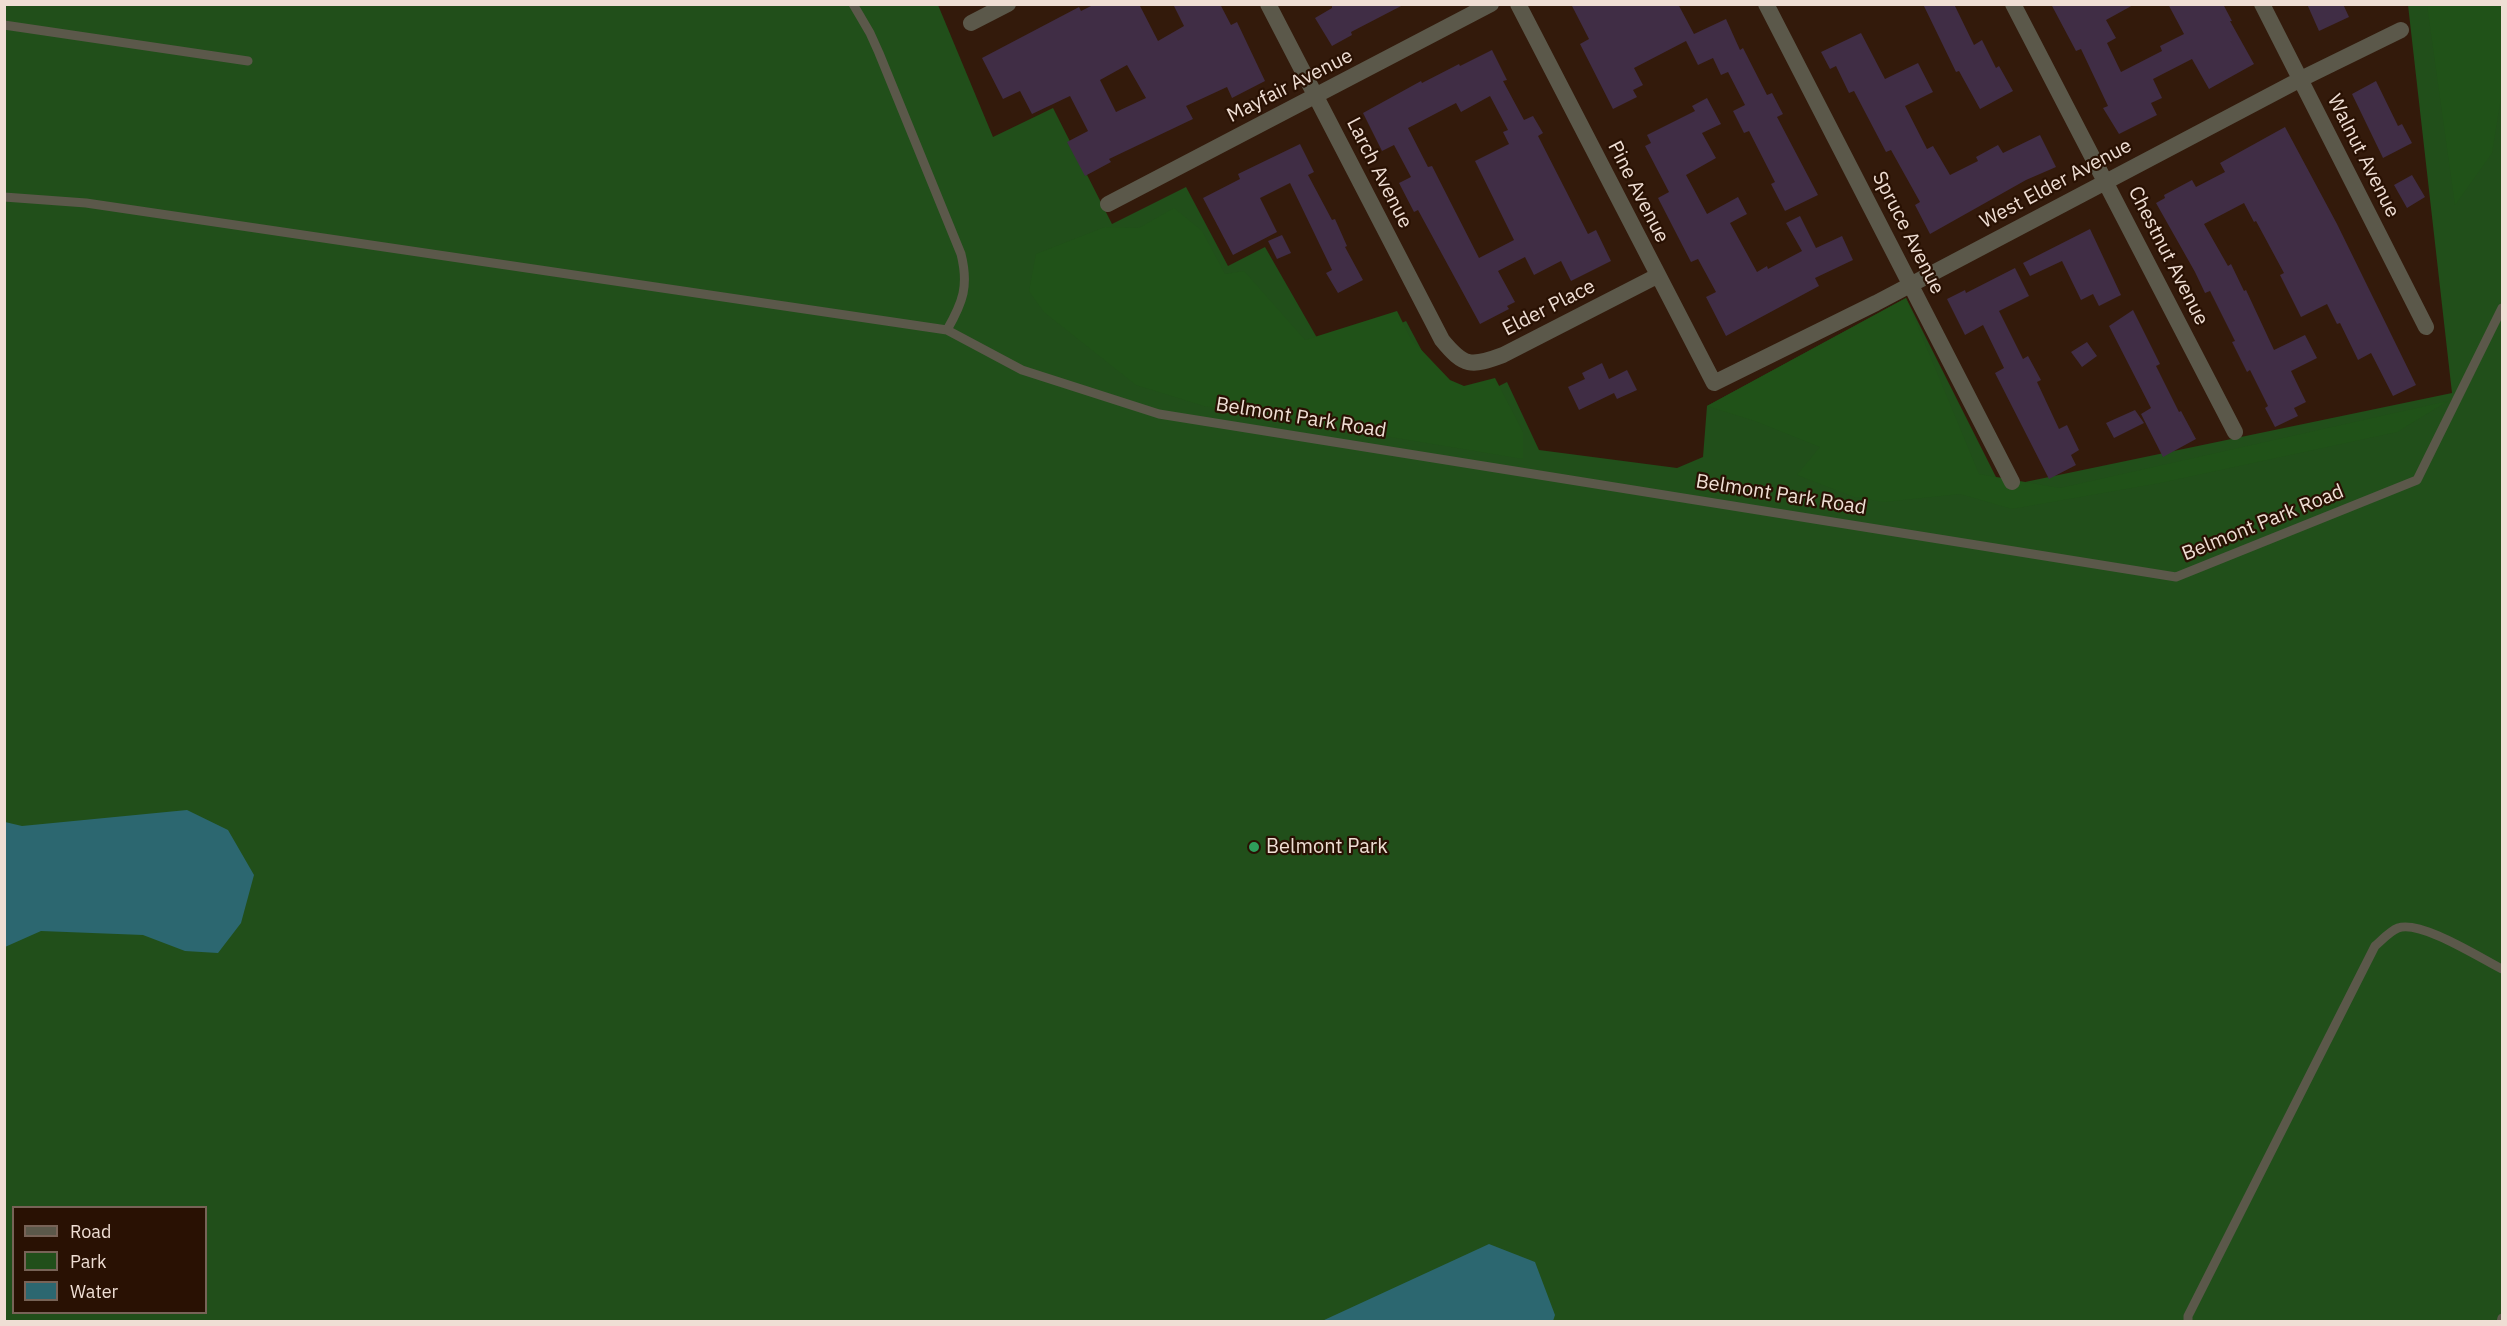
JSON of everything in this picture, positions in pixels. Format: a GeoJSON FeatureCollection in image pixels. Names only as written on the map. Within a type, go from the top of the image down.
{"type":"FeatureCollection","features":[{"type":"Feature","properties":{"kind":"street"},"geometry":{"type":"LineString","coordinates":[[971,23],[1008,4]]}},
{"type":"Feature","properties":{"kind":"street","name":"Larch Avenue"},"geometry":{"type":"LineString","coordinates":[[1268,4],[1442,340],[1457,358]]}},
{"type":"Feature","properties":{"kind":"street","name":"Mayfair Avenue"},"geometry":{"type":"LineString","coordinates":[[1108,204],[1491,4]]}},
{"type":"Feature","properties":{"kind":"street","name":"Pine Avenue"},"geometry":{"type":"LineString","coordinates":[[1518,4],[1713,382],[1730,374]]}},
{"type":"Feature","properties":{"kind":"street","name":"Spruce Avenue"},"geometry":{"type":"LineString","coordinates":[[1766,4],[2012,482]]}},
{"type":"Feature","properties":{"kind":"street","name":"Chestnut Avenue"},"geometry":{"type":"LineString","coordinates":[[2013,4],[2235,432]]}},
{"type":"Feature","properties":{"kind":"street","name":"Walnut Avenue"},"geometry":{"type":"LineString","coordinates":[[2262,4],[2426,327]]}},
{"type":"Feature","properties":{"kind":"street","name":"West Elder Avenue"},"geometry":{"type":"LineString","coordinates":[[1730,374],[1876,303],[2106,181],[2402,30]]}},
{"type":"Feature","properties":{"kind":"street","name":"Elder Place"},"geometry":{"type":"LineString","coordinates":[[1457,358],[1478,364],[1503,355],[1657,276]]}},
{"type":"Feature","properties":{"kind":"lane"},"geometry":{"type":"LineString","coordinates":[[853,4],[877,47],[961,254],[965,279],[964,291],[960,308],[947,330]]}},
{"type":"Feature","properties":{"kind":"lane"},"geometry":{"type":"LineString","coordinates":[[4,25],[248,61]]}},
{"type":"Feature","properties":{"kind":"lane","name":"Belmont Park Road"},"geometry":{"type":"LineString","coordinates":[[4,197],[86,203],[947,330],[1022,370],[1159,414],[2176,577],[2416,480],[2502,308]]}},
{"type":"Feature","properties":{"kind":"lane"},"geometry":{"type":"LineString","coordinates":[[2188,1322],[2188,1316],[2375,946],[2396,928],[2409,926],[2423,930],[2502,969]]}},
{"type":"Feature","properties":{"kind":"green space","name":"Belmont Park"},"geometry":{"type":"Polygon","coordinates":[[[5,5],[938,5],[993,137],[1053,108],[1112,224],[1186,187],[1228,266],[1265,247],[1328,357],[1406,321],[1453,409],[1507,382],[1539,450],[1677,468],[1703,457],[1707,406],[1906,298],[2001,487],[2452,393],[2408,5],[2502,5],[2502,1321],[5,1322],[5,5]]]}},
{"type":"Feature","properties":{"kind":"green space"},"geometry":{"type":"Polygon","coordinates":[[[2427,5],[2502,5],[2502,91],[2492,153],[2455,205],[2427,5]]]}},
{"type":"Feature","properties":{"kind":"green space"},"geometry":{"type":"Polygon","coordinates":[[[1174,208],[1202,231],[1225,274],[1244,271],[1305,340],[1397,311],[1411,339],[1450,380],[1464,386],[1495,378],[1523,432],[1523,459],[1204,406],[1136,385],[1044,312],[1029,291],[1036,254],[1105,227],[1139,228],[1174,208]]]}},
{"type":"Feature","properties":{"kind":"green space"},"geometry":{"type":"Polygon","coordinates":[[[1906,298],[1979,474],[2060,488],[2448,401],[2397,432],[2160,483],[2012,509],[1960,494],[1884,502],[1854,497],[1797,475],[1820,447],[1755,421],[1707,406],[1906,298]]]}},
{"type":"Feature","properties":{"kind":"water"},"geometry":{"type":"Polygon","coordinates":[[[187,810],[228,830],[254,875],[241,923],[218,953],[185,951],[143,935],[41,931],[5,947],[5,822],[22,826],[187,810]]]}},
{"type":"Feature","properties":{"kind":"water"},"geometry":{"type":"Polygon","coordinates":[[[1489,1244],[1535,1262],[1555,1315],[1553,1321],[1322,1321],[1489,1244]]]}},
{"type":"Feature","properties":{"kind":"building"},"geometry":{"type":"Polygon","coordinates":[[[1095,4],[1139,4],[1158,41],[1184,26],[1173,4],[1220,4],[1231,25],[1237,22],[1265,81],[1232,98],[1227,87],[1186,106],[1193,119],[1109,159],[1111,162],[1085,176],[1067,142],[1088,131],[1070,96],[1032,114],[1020,91],[1003,99],[982,58],[1079,7],[1081,11],[1095,4]],[[1127,65],[1100,80],[1116,112],[1146,98],[1127,65]]]}},
{"type":"Feature","properties":{"kind":"building"},"geometry":{"type":"Polygon","coordinates":[[[1332,4],[1405,4],[1351,32],[1352,35],[1332,46],[1315,18],[1332,8],[1332,4]]]}},
{"type":"Feature","properties":{"kind":"building"},"geometry":{"type":"Polygon","coordinates":[[[1571,4],[1678,4],[1694,34],[1726,19],[1740,50],[1743,48],[1767,95],[1772,93],[1783,114],[1777,117],[1818,195],[1785,211],[1771,184],[1775,182],[1749,131],[1744,133],[1733,111],[1745,105],[1728,72],[1721,75],[1713,58],[1698,65],[1686,41],[1634,68],[1643,85],[1633,90],[1637,97],[1613,109],[1580,44],[1589,39],[1571,4]]]}},
{"type":"Feature","properties":{"kind":"building"},"geometry":{"type":"Polygon","coordinates":[[[1923,4],[1954,4],[1974,45],[1982,40],[1996,68],[1999,66],[2013,91],[1980,109],[1959,71],[1956,72],[1923,4]]]}},
{"type":"Feature","properties":{"kind":"building"},"geometry":{"type":"Polygon","coordinates":[[[2051,4],[2135,4],[2106,20],[2116,38],[2107,43],[2121,72],[2162,51],[2160,46],[2184,34],[2168,4],[2223,4],[2254,64],[2209,89],[2192,59],[2153,79],[2162,98],[2151,103],[2157,115],[2119,134],[2103,108],[2108,106],[2081,49],[2076,51],[2051,4]]]}},
{"type":"Feature","properties":{"kind":"building"},"geometry":{"type":"Polygon","coordinates":[[[2307,4],[2343,4],[2349,17],[2319,31],[2307,4]]]}},
{"type":"Feature","properties":{"kind":"building"},"geometry":{"type":"Polygon","coordinates":[[[1861,33],[1885,79],[1918,63],[1933,92],[1905,106],[1927,149],[1933,146],[1950,175],[1978,161],[1976,157],[1998,145],[2003,153],[2040,135],[2056,167],[2026,180],[1930,234],[1915,205],[1920,202],[1891,150],[1886,152],[1854,91],[1849,93],[1836,66],[1830,69],[1821,52],[1861,33]]]}},
{"type":"Feature","properties":{"kind":"building"},"geometry":{"type":"Polygon","coordinates":[[[1492,50],[1507,80],[1503,81],[1524,120],[1533,116],[1543,133],[1538,136],[1588,234],[1596,230],[1611,261],[1571,281],[1561,261],[1534,275],[1525,257],[1498,271],[1515,302],[1507,306],[1509,309],[1480,324],[1418,210],[1414,212],[1399,183],[1411,177],[1394,145],[1382,151],[1363,113],[1421,81],[1422,83],[1459,64],[1460,66],[1492,50]],[[1490,96],[1461,112],[1456,103],[1408,128],[1428,167],[1432,166],[1479,258],[1514,240],[1475,161],[1509,144],[1503,132],[1508,130],[1490,96]]]}},
{"type":"Feature","properties":{"kind":"building"},"geometry":{"type":"Polygon","coordinates":[[[2376,81],[2398,126],[2402,124],[2412,143],[2383,158],[2352,94],[2376,81]]]}},
{"type":"Feature","properties":{"kind":"building"},"geometry":{"type":"Polygon","coordinates":[[[1707,98],[1721,124],[1702,133],[1716,158],[1686,175],[1707,214],[1738,197],[1747,214],[1730,223],[1757,272],[1767,266],[1768,269],[1802,251],[1786,223],[1800,216],[1816,248],[1842,236],[1853,260],[1815,278],[1819,286],[1726,336],[1706,297],[1716,292],[1698,259],[1691,262],[1658,198],[1669,192],[1645,146],[1651,143],[1647,135],[1695,111],[1692,106],[1707,98]]]}},
{"type":"Feature","properties":{"kind":"building"},"geometry":{"type":"Polygon","coordinates":[[[2285,127],[2337,224],[2416,385],[2393,396],[2371,353],[2358,360],[2340,323],[2337,324],[2327,304],[2301,317],[2280,275],[2284,273],[2244,203],[2204,224],[2228,266],[2231,264],[2244,291],[2246,290],[2274,350],[2305,335],[2317,358],[2291,371],[2306,402],[2294,408],[2298,416],[2275,427],[2265,408],[2268,406],[2250,370],[2247,372],[2232,342],[2235,341],[2210,291],[2205,293],[2156,203],[2165,198],[2164,195],[2192,180],[2196,187],[2225,172],[2220,163],[2285,127]]]}},
{"type":"Feature","properties":{"kind":"building"},"geometry":{"type":"Polygon","coordinates":[[[1300,144],[1314,172],[1308,175],[1332,220],[1335,219],[1347,246],[1345,247],[1363,280],[1338,293],[1326,273],[1332,270],[1290,183],[1260,198],[1277,232],[1233,255],[1203,198],[1240,179],[1238,174],[1300,144]]]}},
{"type":"Feature","properties":{"kind":"building"},"geometry":{"type":"Polygon","coordinates":[[[2412,175],[2425,197],[2407,208],[2394,185],[2412,175]]]}},
{"type":"Feature","properties":{"kind":"building"},"geometry":{"type":"Polygon","coordinates":[[[2090,229],[2121,295],[2099,306],[2093,294],[2081,300],[2062,261],[2030,276],[2023,263],[2090,229]]]}},
{"type":"Feature","properties":{"kind":"building"},"geometry":{"type":"Polygon","coordinates":[[[1282,235],[1291,253],[1277,259],[1268,241],[1282,235]]]}},
{"type":"Feature","properties":{"kind":"building"},"geometry":{"type":"Polygon","coordinates":[[[2015,268],[2029,296],[1999,311],[2023,359],[2028,356],[2041,380],[2037,382],[2059,429],[2067,425],[2079,450],[2071,455],[2076,465],[2049,479],[1995,373],[2004,368],[1983,325],[1965,335],[1947,299],[1965,290],[1966,293],[2015,268]]]}},
{"type":"Feature","properties":{"kind":"building"},"geometry":{"type":"Polygon","coordinates":[[[2133,310],[2160,364],[2156,366],[2179,412],[2181,411],[2196,439],[2163,457],[2141,414],[2151,408],[2109,326],[2133,310]]]}},
{"type":"Feature","properties":{"kind":"building"},"geometry":{"type":"Polygon","coordinates":[[[2087,342],[2097,356],[2082,367],[2071,352],[2087,342]]]}},
{"type":"Feature","properties":{"kind":"building"},"geometry":{"type":"Polygon","coordinates":[[[1602,363],[1609,379],[1627,370],[1637,390],[1617,399],[1614,393],[1579,410],[1568,387],[1585,379],[1582,373],[1602,363]]]}},
{"type":"Feature","properties":{"kind":"building"},"geometry":{"type":"Polygon","coordinates":[[[2135,410],[2144,423],[2114,438],[2106,423],[2135,410]]]}},
{"type":"Feature","properties":{"kind":"place","name":"Belmont Park"},"geometry":{"type":"Point","coordinates":[1254,847]}}]}
